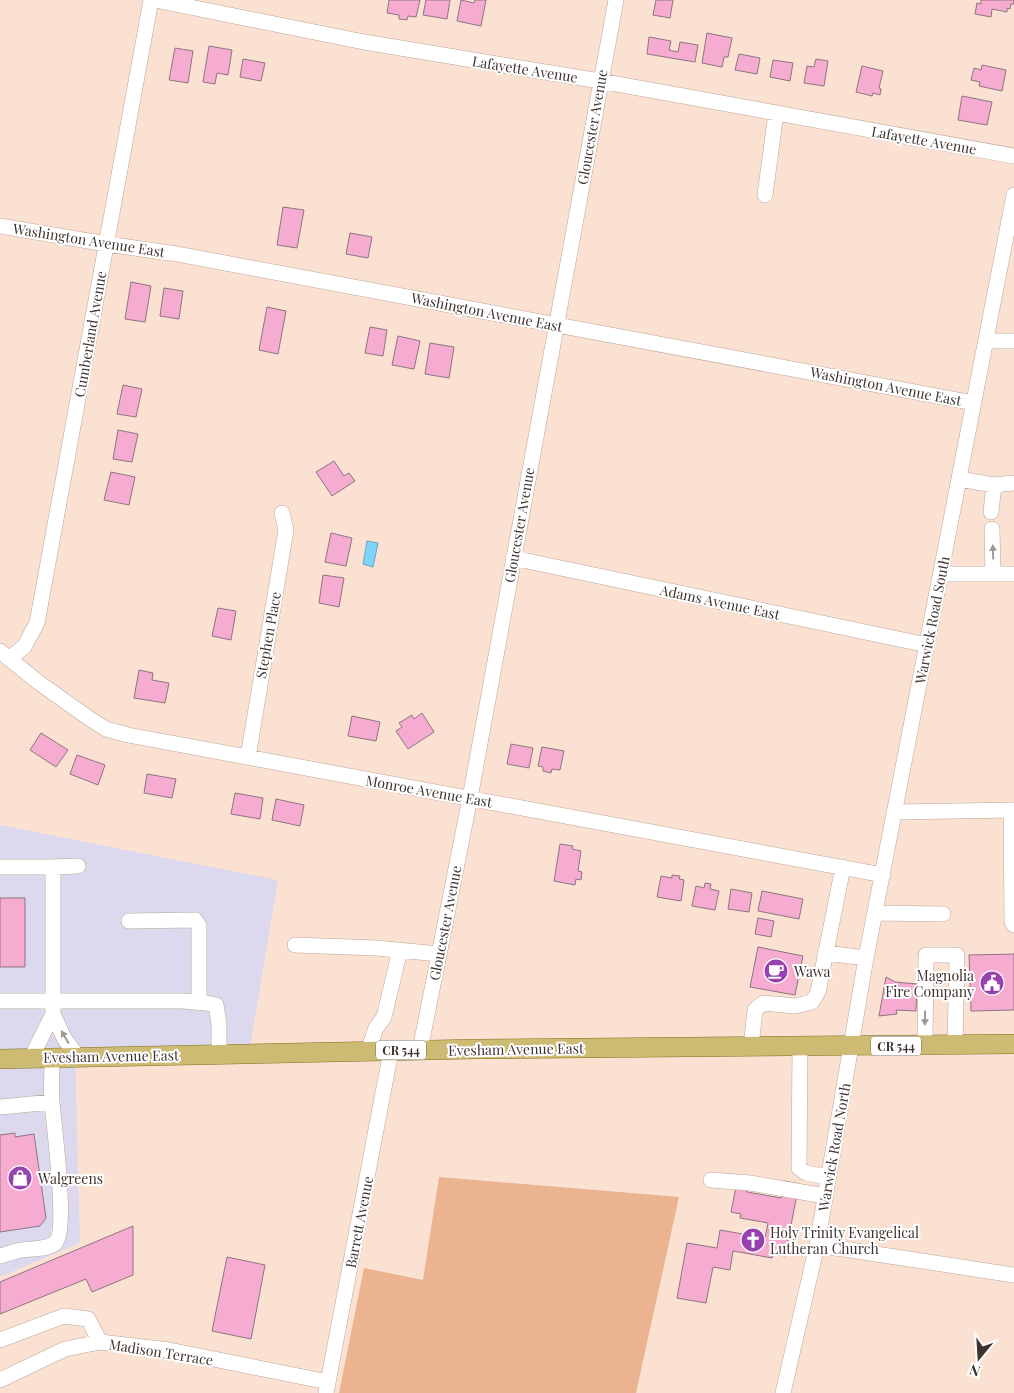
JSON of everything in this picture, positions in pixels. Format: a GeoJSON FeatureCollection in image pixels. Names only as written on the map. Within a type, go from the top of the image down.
{"type":"FeatureCollection","features":[{"type":"Feature","properties":{"kind":"main road","name":"CR 544"},"geometry":{"type":"LineString","coordinates":[[852,1046],[1014,1044]]}},
{"type":"Feature","properties":{"kind":"main road","name":"Evesham Avenue East"},"geometry":{"type":"LineString","coordinates":[[0,1059],[420,1050],[852,1046]]}},
{"type":"Feature","properties":{"kind":"street","name":"Cumberland Avenue"},"geometry":{"type":"LineString","coordinates":[[5,655],[24,647],[37,623],[151,0]]}},
{"type":"Feature","properties":{"kind":"street","name":"Lafayette Avenue"},"geometry":{"type":"LineString","coordinates":[[156,0],[364,42],[600,81],[1014,156]]}},
{"type":"Feature","properties":{"kind":"street","name":"Gloucester Avenue"},"geometry":{"type":"LineString","coordinates":[[420,1050],[470,798],[555,325],[616,0]]}},
{"type":"Feature","properties":{"kind":"street"},"geometry":{"type":"LineString","coordinates":[[765,195],[776,113]]}},
{"type":"Feature","properties":{"kind":"street","name":"Warwick Road South"},"geometry":{"type":"LineString","coordinates":[[852,1046],[866,958],[1014,195]]}},
{"type":"Feature","properties":{"kind":"street","name":"Washington Avenue East"},"geometry":{"type":"LineString","coordinates":[[0,226],[177,254],[974,403]]}},
{"type":"Feature","properties":{"kind":"street"},"geometry":{"type":"LineString","coordinates":[[986,341],[1014,341]]}},
{"type":"Feature","properties":{"kind":"street"},"geometry":{"type":"LineString","coordinates":[[959,479],[994,485],[1014,483]]}},
{"type":"Feature","properties":{"kind":"street"},"geometry":{"type":"LineString","coordinates":[[991,512],[994,485]]}},
{"type":"Feature","properties":{"kind":"street","name":"Stephen Place"},"geometry":{"type":"LineString","coordinates":[[248,757],[286,530],[282,513]]}},
{"type":"Feature","properties":{"kind":"street"},"geometry":{"type":"LineString","coordinates":[[992,529],[993,574]]}},
{"type":"Feature","properties":{"kind":"street","name":"Adams Avenue East"},"geometry":{"type":"LineString","coordinates":[[513,558],[927,645]]}},
{"type":"Feature","properties":{"kind":"street"},"geometry":{"type":"LineString","coordinates":[[941,574],[1014,574]]}},
{"type":"Feature","properties":{"kind":"street","name":"Monroe Avenue East"},"geometry":{"type":"LineString","coordinates":[[5,655],[38,682],[106,729],[128,735],[883,875]]}},
{"type":"Feature","properties":{"kind":"street"},"geometry":{"type":"LineString","coordinates":[[894,812],[1012,810],[1012,922],[1014,925]]}},
{"type":"Feature","properties":{"kind":"street"},"geometry":{"type":"LineString","coordinates":[[0,867],[78,866]]}},
{"type":"Feature","properties":{"kind":"street"},"geometry":{"type":"LineString","coordinates":[[53,867],[54,1007],[64,1038],[78,1057]]}},
{"type":"Feature","properties":{"kind":"street"},"geometry":{"type":"LineString","coordinates":[[751,1047],[755,1010],[763,1003],[795,1006],[812,1002],[818,992],[843,867]]}},
{"type":"Feature","properties":{"kind":"street"},"geometry":{"type":"LineString","coordinates":[[875,913],[943,914]]}},
{"type":"Feature","properties":{"kind":"street"},"geometry":{"type":"LineString","coordinates":[[129,921],[195,920],[199,926],[200,1002]]}},
{"type":"Feature","properties":{"kind":"street"},"geometry":{"type":"LineString","coordinates":[[295,945],[400,950],[439,954]]}},
{"type":"Feature","properties":{"kind":"street"},"geometry":{"type":"LineString","coordinates":[[368,1051],[376,1028],[384,1017],[400,950]]}},
{"type":"Feature","properties":{"kind":"street"},"geometry":{"type":"LineString","coordinates":[[826,953],[866,958]]}},
{"type":"Feature","properties":{"kind":"street"},"geometry":{"type":"LineString","coordinates":[[925,1045],[926,955],[957,955],[955,1045]]}},
{"type":"Feature","properties":{"kind":"street"},"geometry":{"type":"LineString","coordinates":[[0,1001],[54,1007],[200,1002],[216,1005],[219,1024],[219,1054]]}},
{"type":"Feature","properties":{"kind":"street"},"geometry":{"type":"LineString","coordinates":[[31,1058],[54,1007]]}},
{"type":"Feature","properties":{"kind":"street","name":"Warwick Road North"},"geometry":{"type":"LineString","coordinates":[[783,1393],[817,1244],[852,1046]]}},
{"type":"Feature","properties":{"kind":"street"},"geometry":{"type":"LineString","coordinates":[[800,1047],[800,1168],[806,1173],[828,1177]]}},
{"type":"Feature","properties":{"kind":"street","name":"Barrett Avenue"},"geometry":{"type":"LineString","coordinates":[[327,1387],[391,1051]]}},
{"type":"Feature","properties":{"kind":"street"},"geometry":{"type":"LineString","coordinates":[[0,1256],[20,1250],[49,1247],[60,1236],[61,1214],[52,1102],[52,1058]]}},
{"type":"Feature","properties":{"kind":"street"},"geometry":{"type":"LineString","coordinates":[[0,1107],[52,1102]]}},
{"type":"Feature","properties":{"kind":"street"},"geometry":{"type":"LineString","coordinates":[[711,1180],[750,1183],[824,1196]]}},
{"type":"Feature","properties":{"kind":"street"},"geometry":{"type":"LineString","coordinates":[[817,1244],[1014,1275]]}},
{"type":"Feature","properties":{"kind":"street"},"geometry":{"type":"LineString","coordinates":[[0,1340],[64,1316],[88,1319],[100,1342]]}},
{"type":"Feature","properties":{"kind":"street","name":"Madison Terrace"},"geometry":{"type":"LineString","coordinates":[[0,1380],[65,1349],[100,1342],[169,1350],[327,1387]]}},
{"type":"Feature","properties":{"kind":"shaded area"},"geometry":{"type":"Polygon","coordinates":[[[0,825],[278,880],[250,1047],[75,1048],[80,1243],[0,1277],[0,825]]]}},
{"type":"Feature","properties":{"kind":"shaded area"},"geometry":{"type":"Polygon","coordinates":[[[439,1177],[679,1197],[636,1393],[339,1393],[364,1268],[423,1280],[439,1177]]]}},
{"type":"Feature","properties":{"kind":"water"},"geometry":{"type":"Polygon","coordinates":[[[367,541],[378,543],[373,567],[363,564],[367,541]]]}},
{"type":"Feature","properties":{"kind":"building"},"geometry":{"type":"Polygon","coordinates":[[[389,0],[420,0],[416,17],[408,16],[407,20],[399,19],[399,15],[387,13],[389,0]]]}},
{"type":"Feature","properties":{"kind":"building"},"geometry":{"type":"Polygon","coordinates":[[[426,0],[450,0],[447,19],[423,15],[426,0]]]}},
{"type":"Feature","properties":{"kind":"building"},"geometry":{"type":"Polygon","coordinates":[[[461,0],[474,3],[475,0],[486,0],[481,26],[457,21],[461,0]]]}},
{"type":"Feature","properties":{"kind":"building"},"geometry":{"type":"Polygon","coordinates":[[[656,0],[673,0],[670,18],[653,15],[656,0]]]}},
{"type":"Feature","properties":{"kind":"building"},"geometry":{"type":"Polygon","coordinates":[[[981,0],[1014,0],[1014,4],[1011,4],[1010,9],[1007,8],[1007,12],[992,9],[991,17],[975,14],[977,3],[981,4],[981,0]]]}},
{"type":"Feature","properties":{"kind":"building"},"geometry":{"type":"Polygon","coordinates":[[[707,33],[732,38],[728,57],[724,57],[722,67],[702,63],[707,33]]]}},
{"type":"Feature","properties":{"kind":"building"},"geometry":{"type":"Polygon","coordinates":[[[649,37],[671,41],[669,50],[678,52],[680,42],[698,45],[695,62],[647,54],[649,37]]]}},
{"type":"Feature","properties":{"kind":"building"},"geometry":{"type":"Polygon","coordinates":[[[209,46],[232,50],[228,75],[217,73],[215,84],[203,82],[209,46]]]}},
{"type":"Feature","properties":{"kind":"building"},"geometry":{"type":"Polygon","coordinates":[[[175,48],[193,51],[188,83],[169,80],[175,48]]]}},
{"type":"Feature","properties":{"kind":"building"},"geometry":{"type":"Polygon","coordinates":[[[739,54],[760,58],[757,74],[735,70],[739,54]]]}},
{"type":"Feature","properties":{"kind":"building"},"geometry":{"type":"Polygon","coordinates":[[[243,59],[265,63],[261,81],[240,77],[243,59]]]}},
{"type":"Feature","properties":{"kind":"building"},"geometry":{"type":"Polygon","coordinates":[[[816,59],[828,61],[824,86],[804,83],[807,66],[814,67],[816,59]]]}},
{"type":"Feature","properties":{"kind":"building"},"geometry":{"type":"Polygon","coordinates":[[[773,60],[793,63],[790,81],[770,77],[773,60]]]}},
{"type":"Feature","properties":{"kind":"building"},"geometry":{"type":"Polygon","coordinates":[[[982,65],[1006,70],[1002,91],[979,86],[980,82],[971,80],[974,68],[981,70],[982,65]]]}},
{"type":"Feature","properties":{"kind":"building"},"geometry":{"type":"Polygon","coordinates":[[[862,66],[883,71],[879,88],[881,89],[880,95],[873,93],[872,96],[856,92],[862,66]]]}},
{"type":"Feature","properties":{"kind":"building"},"geometry":{"type":"Polygon","coordinates":[[[962,96],[992,102],[987,125],[958,120],[962,96]]]}},
{"type":"Feature","properties":{"kind":"building"},"geometry":{"type":"Polygon","coordinates":[[[283,207],[304,210],[297,248],[277,245],[283,207]]]}},
{"type":"Feature","properties":{"kind":"building"},"geometry":{"type":"Polygon","coordinates":[[[350,233],[372,237],[368,258],[346,254],[350,233]]]}},
{"type":"Feature","properties":{"kind":"building"},"geometry":{"type":"Polygon","coordinates":[[[131,282],[151,286],[145,322],[125,319],[131,282]]]}},
{"type":"Feature","properties":{"kind":"building"},"geometry":{"type":"Polygon","coordinates":[[[164,288],[183,291],[179,319],[160,316],[164,288]]]}},
{"type":"Feature","properties":{"kind":"building"},"geometry":{"type":"Polygon","coordinates":[[[267,307],[286,311],[278,354],[259,350],[267,307]]]}},
{"type":"Feature","properties":{"kind":"building"},"geometry":{"type":"Polygon","coordinates":[[[370,327],[387,330],[383,356],[365,353],[370,327]]]}},
{"type":"Feature","properties":{"kind":"building"},"geometry":{"type":"Polygon","coordinates":[[[398,336],[420,341],[414,369],[392,365],[398,336]]]}},
{"type":"Feature","properties":{"kind":"building"},"geometry":{"type":"Polygon","coordinates":[[[430,343],[454,347],[449,378],[425,374],[430,343]]]}},
{"type":"Feature","properties":{"kind":"building"},"geometry":{"type":"Polygon","coordinates":[[[123,385],[142,389],[136,417],[117,414],[123,385]]]}},
{"type":"Feature","properties":{"kind":"building"},"geometry":{"type":"Polygon","coordinates":[[[118,430],[138,434],[132,462],[113,459],[118,430]]]}},
{"type":"Feature","properties":{"kind":"building"},"geometry":{"type":"Polygon","coordinates":[[[334,461],[344,476],[349,473],[355,481],[332,496],[316,472],[334,461]]]}},
{"type":"Feature","properties":{"kind":"building"},"geometry":{"type":"Polygon","coordinates":[[[111,472],[135,477],[129,505],[104,500],[111,472]]]}},
{"type":"Feature","properties":{"kind":"building"},"geometry":{"type":"Polygon","coordinates":[[[331,533],[352,538],[346,566],[325,562],[331,533]]]}},
{"type":"Feature","properties":{"kind":"building"},"geometry":{"type":"Polygon","coordinates":[[[323,575],[344,578],[339,607],[319,603],[323,575]]]}},
{"type":"Feature","properties":{"kind":"building"},"geometry":{"type":"Polygon","coordinates":[[[218,608],[236,611],[231,640],[212,636],[218,608]]]}},
{"type":"Feature","properties":{"kind":"building"},"geometry":{"type":"Polygon","coordinates":[[[139,670],[153,673],[152,680],[169,683],[165,703],[134,698],[139,670]]]}},
{"type":"Feature","properties":{"kind":"building"},"geometry":{"type":"Polygon","coordinates":[[[422,713],[434,732],[408,749],[396,731],[402,727],[399,723],[412,715],[414,719],[422,713]]]}},
{"type":"Feature","properties":{"kind":"building"},"geometry":{"type":"Polygon","coordinates":[[[352,716],[380,722],[376,741],[348,736],[352,716]]]}},
{"type":"Feature","properties":{"kind":"building"},"geometry":{"type":"Polygon","coordinates":[[[41,733],[68,750],[56,767],[30,750],[41,733]]]}},
{"type":"Feature","properties":{"kind":"building"},"geometry":{"type":"Polygon","coordinates":[[[511,744],[533,748],[529,768],[507,764],[511,744]]]}},
{"type":"Feature","properties":{"kind":"building"},"geometry":{"type":"Polygon","coordinates":[[[542,747],[564,751],[560,770],[552,769],[551,773],[543,771],[543,767],[538,766],[542,747]]]}},
{"type":"Feature","properties":{"kind":"building"},"geometry":{"type":"Polygon","coordinates":[[[77,755],[105,765],[98,785],[70,774],[77,755]]]}},
{"type":"Feature","properties":{"kind":"building"},"geometry":{"type":"Polygon","coordinates":[[[147,774],[176,779],[172,798],[144,793],[147,774]]]}},
{"type":"Feature","properties":{"kind":"building"},"geometry":{"type":"Polygon","coordinates":[[[235,793],[263,798],[260,819],[231,814],[235,793]]]}},
{"type":"Feature","properties":{"kind":"building"},"geometry":{"type":"Polygon","coordinates":[[[276,799],[304,805],[300,826],[272,820],[276,799]]]}},
{"type":"Feature","properties":{"kind":"building"},"geometry":{"type":"Polygon","coordinates":[[[560,844],[573,846],[572,849],[581,851],[578,871],[582,872],[581,880],[576,879],[575,885],[554,881],[560,844]]]}},
{"type":"Feature","properties":{"kind":"building"},"geometry":{"type":"Polygon","coordinates":[[[672,875],[680,876],[679,879],[684,880],[681,901],[657,897],[661,876],[672,878],[672,875]]]}},
{"type":"Feature","properties":{"kind":"building"},"geometry":{"type":"Polygon","coordinates":[[[705,883],[711,884],[710,889],[719,891],[715,910],[692,906],[696,886],[704,888],[705,883]]]}},
{"type":"Feature","properties":{"kind":"building"},"geometry":{"type":"Polygon","coordinates":[[[731,889],[752,893],[749,912],[728,909],[731,889]]]}},
{"type":"Feature","properties":{"kind":"building"},"geometry":{"type":"Polygon","coordinates":[[[762,891],[803,899],[799,919],[758,911],[762,891]]]}},
{"type":"Feature","properties":{"kind":"building"},"geometry":{"type":"Polygon","coordinates":[[[0,898],[25,898],[25,967],[0,967],[0,898]]]}},
{"type":"Feature","properties":{"kind":"building"},"geometry":{"type":"Polygon","coordinates":[[[758,918],[774,921],[771,937],[755,934],[758,918]]]}},
{"type":"Feature","properties":{"kind":"building","name":"Wawa"},"geometry":{"type":"Polygon","coordinates":[[[758,947],[803,956],[795,995],[750,987],[758,947]]]}},
{"type":"Feature","properties":{"kind":"building","name":"Magnolia Fire Company"},"geometry":{"type":"Polygon","coordinates":[[[1014,954],[1014,1010],[971,1011],[969,955],[1014,954]]]}},
{"type":"Feature","properties":{"kind":"building"},"geometry":{"type":"Polygon","coordinates":[[[886,977],[895,982],[917,984],[916,1011],[896,1010],[897,1014],[879,1016],[886,977]]]}},
{"type":"Feature","properties":{"kind":"building","name":"Walgreens"},"geometry":{"type":"Polygon","coordinates":[[[15,1133],[15,1137],[34,1134],[46,1218],[40,1226],[0,1232],[0,1135],[15,1133]]]}},
{"type":"Feature","properties":{"kind":"building","name":"Holy Trinity Evangelical Lutheran Church"},"geometry":{"type":"Polygon","coordinates":[[[784,1181],[799,1184],[785,1256],[773,1254],[772,1258],[733,1251],[730,1270],[713,1267],[706,1303],[677,1298],[687,1243],[717,1248],[720,1230],[765,1238],[768,1223],[740,1218],[741,1214],[731,1212],[736,1187],[747,1189],[747,1192],[781,1198],[784,1181]]]}},
{"type":"Feature","properties":{"kind":"building"},"geometry":{"type":"Polygon","coordinates":[[[133,1226],[133,1275],[92,1292],[86,1279],[0,1314],[0,1282],[133,1226]]]}},
{"type":"Feature","properties":{"kind":"building"},"geometry":{"type":"Polygon","coordinates":[[[227,1257],[265,1265],[251,1339],[212,1331],[227,1257]]]}},
{"type":"Feature","properties":{"kind":"place","name":"Wawa"},"geometry":{"type":"Point","coordinates":[776,971]}},
{"type":"Feature","properties":{"kind":"place","name":"Magnolia Fire Company"},"geometry":{"type":"Point","coordinates":[992,983]}},
{"type":"Feature","properties":{"kind":"place","name":"Walgreens"},"geometry":{"type":"Point","coordinates":[20,1178]}},
{"type":"Feature","properties":{"kind":"place","name":"Holy Trinity Evangelical Lutheran Church"},"geometry":{"type":"Point","coordinates":[753,1240]}}]}
